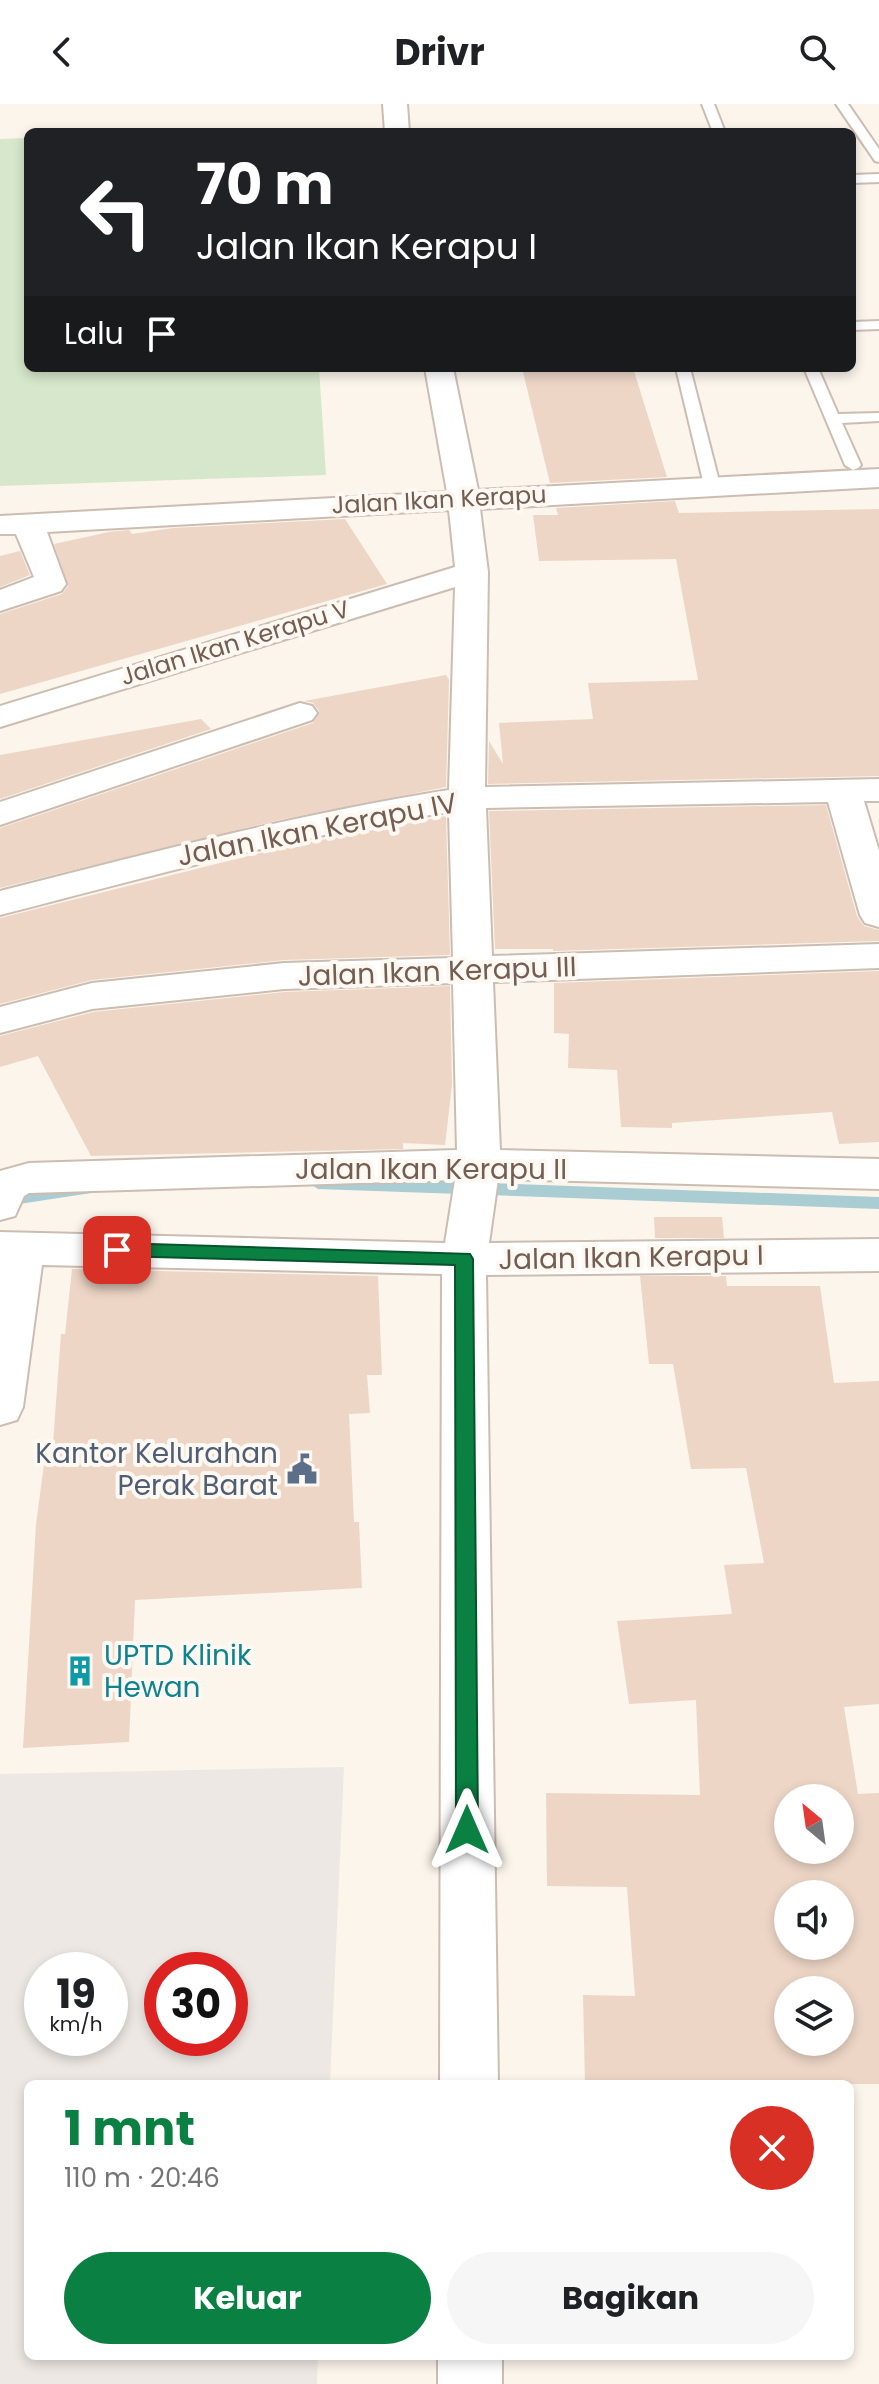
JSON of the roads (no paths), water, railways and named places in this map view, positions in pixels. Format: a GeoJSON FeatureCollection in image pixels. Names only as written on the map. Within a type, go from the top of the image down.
{"type":"FeatureCollection","features":[{"type":"Feature","properties":{"kind":"street"},"geometry":{"type":"LineString","coordinates":[[395,104],[397,128]]}},
{"type":"Feature","properties":{"kind":"street"},"geometry":{"type":"LineString","coordinates":[[440,372],[463,494],[472,572],[467,798],[475,970],[478,1171],[466,1245],[469,2080]]}},
{"type":"Feature","properties":{"kind":"street","name":"Jalan Ikan Kerapu"},"geometry":{"type":"LineString","coordinates":[[14,525],[463,494],[712,485],[866,471]]}},
{"type":"Feature","properties":{"kind":"street"},"geometry":{"type":"LineString","coordinates":[[0,502],[463,494]]}},
{"type":"Feature","properties":{"kind":"street"},"geometry":{"type":"LineString","coordinates":[[0,601],[50,584],[50,577],[14,525]]}},
{"type":"Feature","properties":{"kind":"street","name":"Jalan Ikan Kerapu V"},"geometry":{"type":"LineString","coordinates":[[0,717],[472,572]]}},
{"type":"Feature","properties":{"kind":"street"},"geometry":{"type":"LineString","coordinates":[[0,814],[300,713]]}},
{"type":"Feature","properties":{"kind":"street"},"geometry":{"type":"LineString","coordinates":[[861,790],[879,915]]}},
{"type":"Feature","properties":{"kind":"street","name":"Jalan Ikan Kerapu IV"},"geometry":{"type":"LineString","coordinates":[[0,903],[245,839],[346,817],[467,798],[861,790]]}},
{"type":"Feature","properties":{"kind":"street","name":"Jalan Ikan Kerapu III"},"geometry":{"type":"LineString","coordinates":[[0,1020],[92,996],[284,976],[879,956]]}},
{"type":"Feature","properties":{"kind":"street","name":"Jalan Ikan Kerapu II"},"geometry":{"type":"LineString","coordinates":[[0,1205],[3,1188],[8,1183],[29,1178],[478,1171],[879,1174]]}},
{"type":"Feature","properties":{"kind":"street","name":"Jalan Ikan Kerapu I"},"geometry":{"type":"LineString","coordinates":[[11,1248],[466,1245],[879,1255]]}},
{"type":"Feature","properties":{"kind":"street"},"geometry":{"type":"LineString","coordinates":[[0,1407],[11,1248]]}},
{"type":"Feature","properties":{"kind":"street"},"geometry":{"type":"LineString","coordinates":[[470,2360],[470,2384]]}},
{"type":"Feature","properties":{"kind":"lane"},"geometry":{"type":"LineString","coordinates":[[708,104],[717,128]]}},
{"type":"Feature","properties":{"kind":"lane"},"geometry":{"type":"LineString","coordinates":[[842,104],[879,158]]}},
{"type":"Feature","properties":{"kind":"lane"},"geometry":{"type":"LineString","coordinates":[[856,179],[879,178]]}},
{"type":"Feature","properties":{"kind":"lane"},"geometry":{"type":"LineString","coordinates":[[856,326],[877,328]]}},
{"type":"Feature","properties":{"kind":"lane"},"geometry":{"type":"LineString","coordinates":[[684,372],[712,485]]}},
{"type":"Feature","properties":{"kind":"lane"},"geometry":{"type":"LineString","coordinates":[[813,372],[834,419],[866,471]]}},
{"type":"Feature","properties":{"kind":"lane"},"geometry":{"type":"LineString","coordinates":[[834,419],[879,417]]}},
{"type":"Feature","properties":{"kind":"waterway"},"geometry":{"type":"LineString","coordinates":[[318,1183],[879,1203]]}},
{"type":"Feature","properties":{"kind":"waterway"},"geometry":{"type":"LineString","coordinates":[[0,1201],[85,1189]]}},
{"type":"Feature","properties":{"kind":"place","name":"Kantor Kelurahan Perak Barat"},"geometry":{"type":"Point","coordinates":[302,1469]}},
{"type":"Feature","properties":{"kind":"place","name":"UPTD Klinik Hewan"},"geometry":{"type":"Point","coordinates":[80,1671]}}]}
